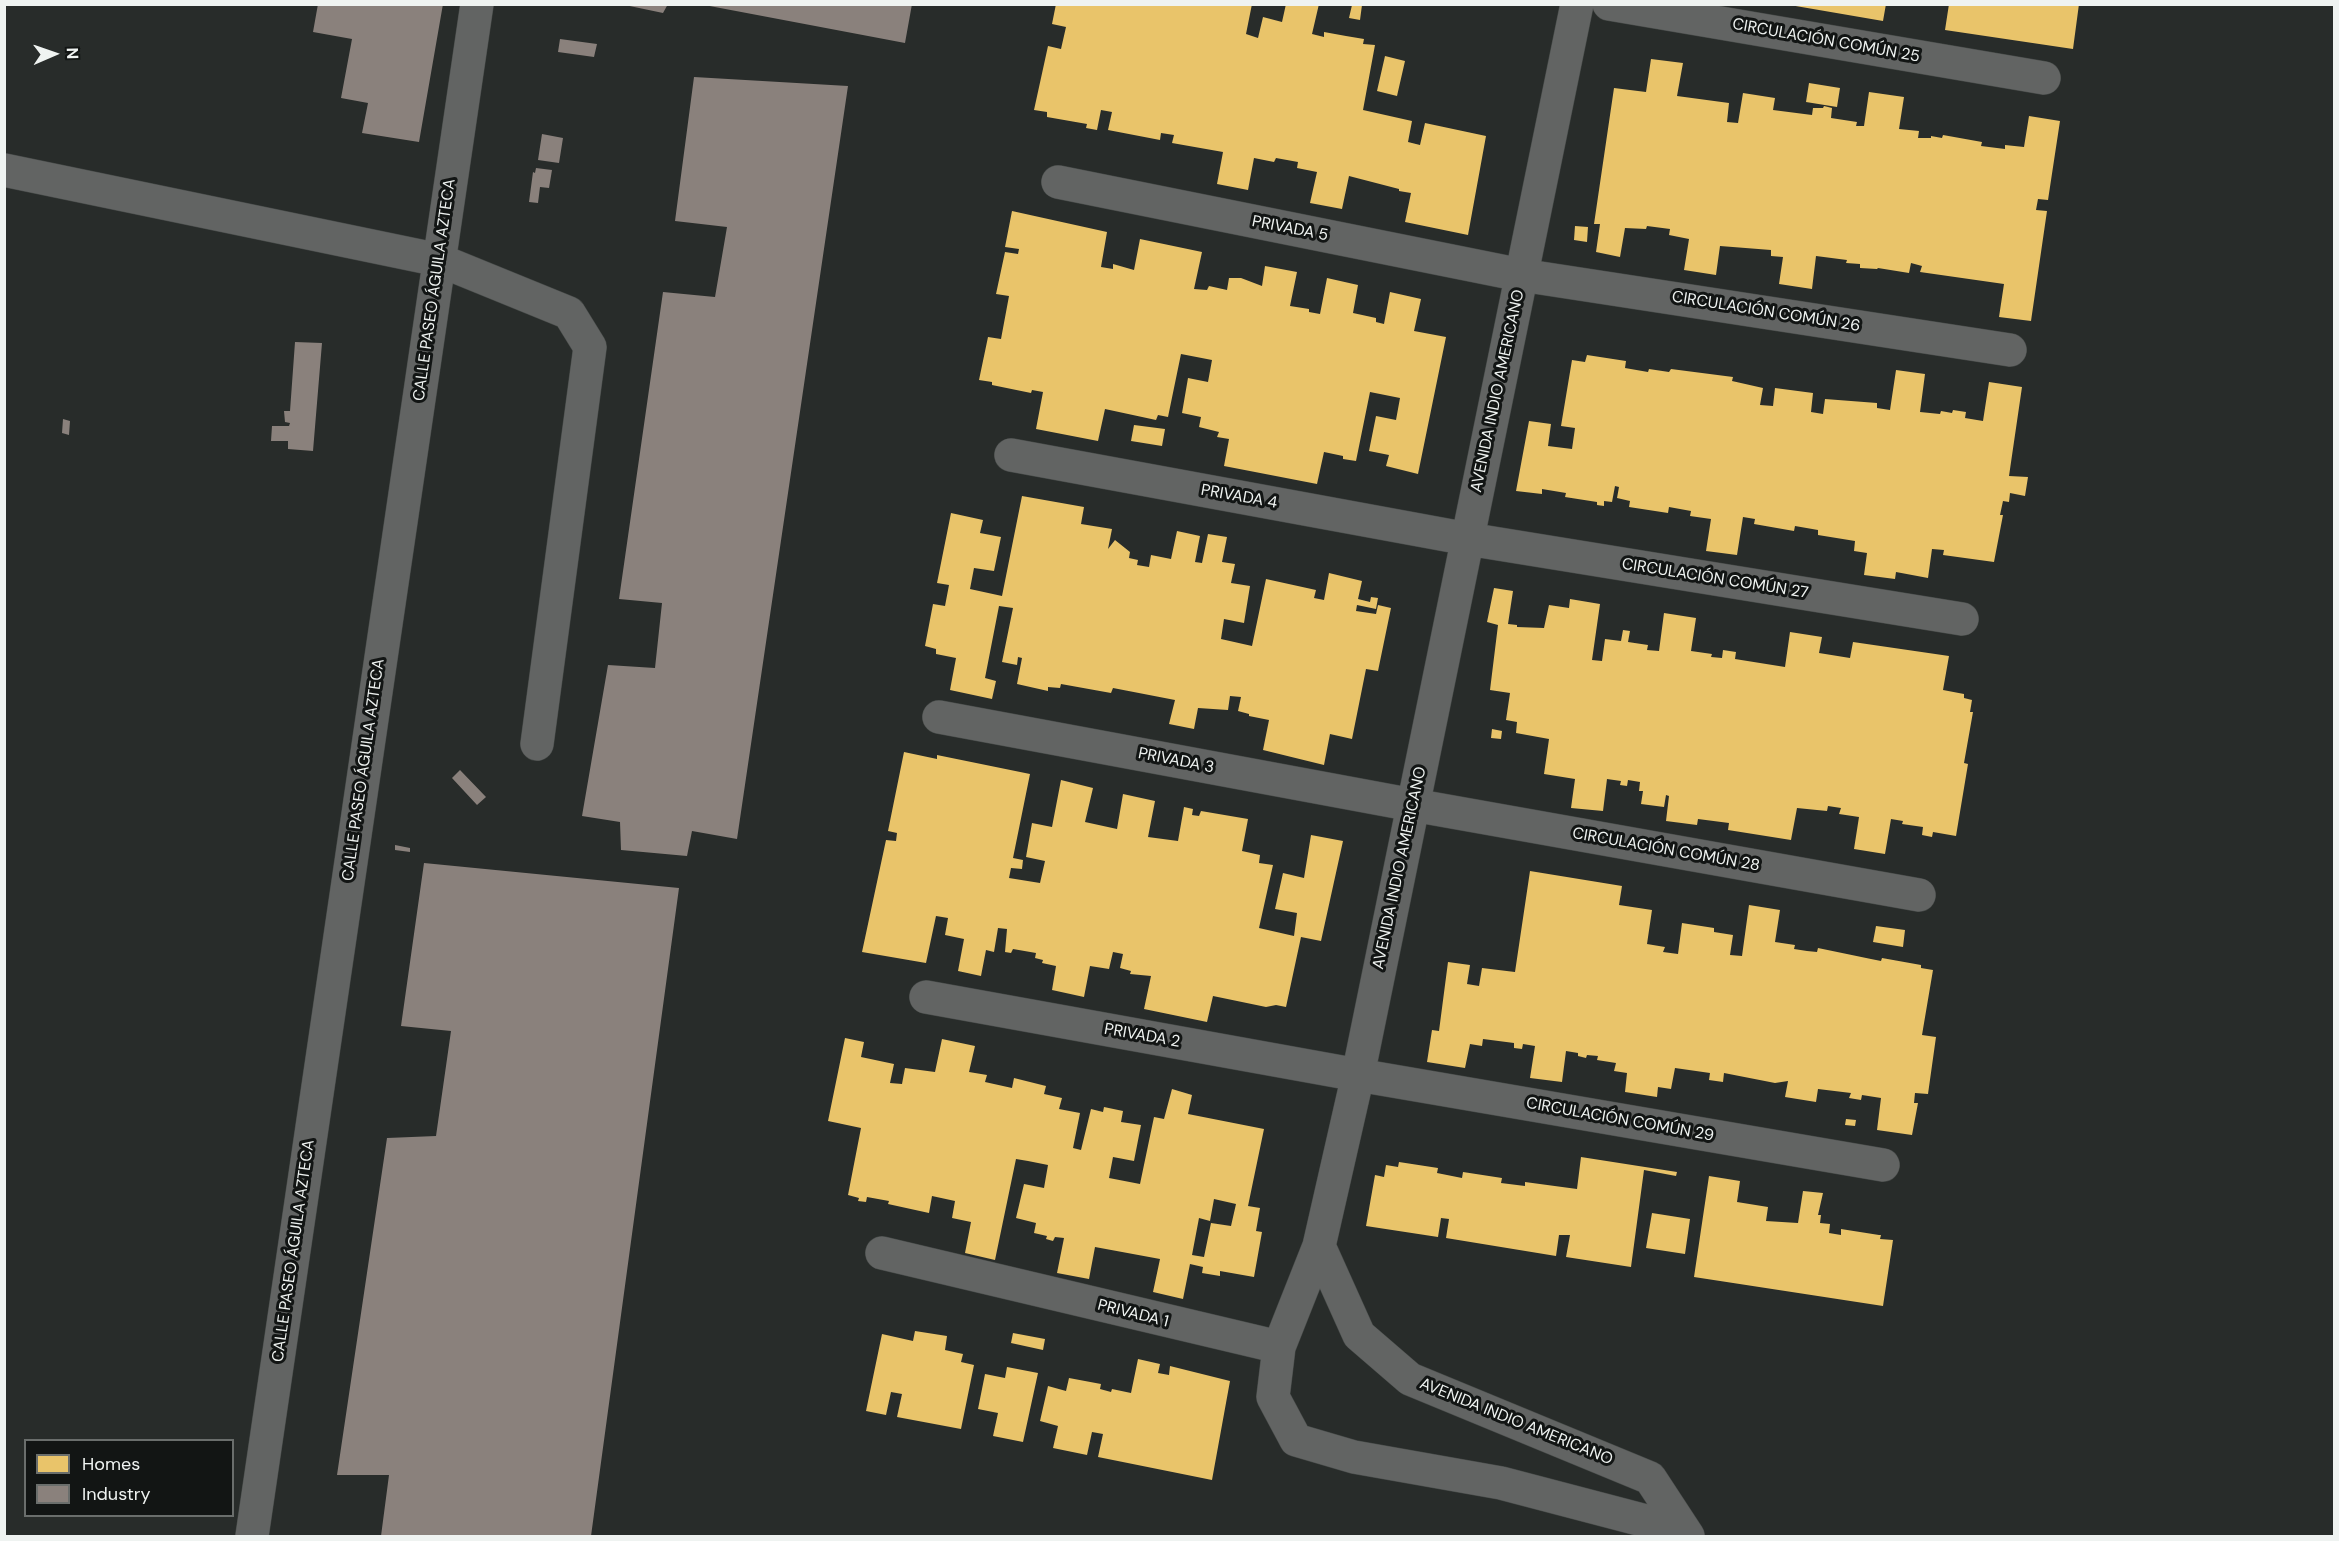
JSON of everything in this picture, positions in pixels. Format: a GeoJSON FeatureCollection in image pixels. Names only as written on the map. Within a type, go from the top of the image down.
{"type":"FeatureCollection","features":[{"type":"Feature","properties":{"kind":"street","name":"CALLE PASEO ÁGUILA AZTECA"},"geometry":{"type":"LineString","coordinates":[[252,1536],[477,4]]}},
{"type":"Feature","properties":{"kind":"street","name":"AVENIDA INDIO AMERICANO"},"geometry":{"type":"LineString","coordinates":[[1577,4],[1358,1075],[1319,1246],[1359,1335],[1410,1378],[1650,1478],[1686,1534]]}},
{"type":"Feature","properties":{"kind":"street","name":"CIRCULACIÓN COMÚN 25"},"geometry":{"type":"LineString","coordinates":[[1609,4],[2044,78]]}},
{"type":"Feature","properties":{"kind":"street"},"geometry":{"type":"LineString","coordinates":[[4,170],[439,260],[569,313],[590,347],[537,744]]}},
{"type":"Feature","properties":{"kind":"street","name":"PRIVADA 5"},"geometry":{"type":"LineString","coordinates":[[1058,182],[1521,275]]}},
{"type":"Feature","properties":{"kind":"street","name":"CIRCULACIÓN COMÚN 26"},"geometry":{"type":"LineString","coordinates":[[1521,275],[2010,350]]}},
{"type":"Feature","properties":{"kind":"street","name":"PRIVADA 4"},"geometry":{"type":"LineString","coordinates":[[1011,455],[1468,539]]}},
{"type":"Feature","properties":{"kind":"street","name":"CIRCULACIÓN COMÚN 27"},"geometry":{"type":"LineString","coordinates":[[1468,539],[1962,619]]}},
{"type":"Feature","properties":{"kind":"street","name":"PRIVADA 3"},"geometry":{"type":"LineString","coordinates":[[939,717],[1413,805]]}},
{"type":"Feature","properties":{"kind":"street","name":"CIRCULACIÓN COMÚN 28"},"geometry":{"type":"LineString","coordinates":[[1413,805],[1919,895]]}},
{"type":"Feature","properties":{"kind":"street","name":"PRIVADA 2"},"geometry":{"type":"LineString","coordinates":[[926,997],[1358,1075]]}},
{"type":"Feature","properties":{"kind":"street","name":"CIRCULACIÓN COMÚN 29"},"geometry":{"type":"LineString","coordinates":[[1358,1075],[1883,1165]]}},
{"type":"Feature","properties":{"kind":"street"},"geometry":{"type":"LineString","coordinates":[[1319,1246],[1279,1347],[1273,1397],[1296,1440],[1354,1457],[1501,1484],[1686,1534]]}},
{"type":"Feature","properties":{"kind":"street","name":"PRIVADA 1"},"geometry":{"type":"LineString","coordinates":[[882,1253],[1279,1347]]}},
{"type":"Feature","properties":{"kind":"building: Homes"},"geometry":{"type":"Polygon","coordinates":[[[1056,4],[1179,4],[1187,6],[1188,4],[1252,4],[1246,34],[1258,38],[1263,17],[1282,22],[1286,4],[1319,4],[1312,34],[1324,37],[1324,32],[1364,39],[1363,44],[1375,45],[1363,110],[1412,121],[1408,142],[1420,145],[1425,123],[1486,136],[1468,235],[1405,222],[1411,193],[1399,191],[1399,189],[1349,176],[1342,209],[1310,203],[1317,172],[1297,168],[1298,162],[1276,158],[1274,162],[1254,158],[1248,190],[1217,184],[1223,152],[1172,143],[1174,135],[1161,133],[1160,140],[1108,130],[1112,112],[1101,110],[1097,130],[1086,128],[1087,124],[1047,117],[1047,112],[1034,110],[1048,46],[1061,49],[1066,27],[1052,24],[1056,4]]]}},
{"type":"Feature","properties":{"kind":"building: Homes"},"geometry":{"type":"Polygon","coordinates":[[[1784,4],[1886,4],[1883,21],[1784,4]]]}},
{"type":"Feature","properties":{"kind":"building: Homes"},"geometry":{"type":"Polygon","coordinates":[[[1949,4],[2079,4],[2073,49],[1945,30],[1949,4]]]}},
{"type":"Feature","properties":{"kind":"building: Homes"},"geometry":{"type":"Polygon","coordinates":[[[1352,5],[1362,5],[1360,20],[1349,18],[1352,5]]]}},
{"type":"Feature","properties":{"kind":"building: Homes"},"geometry":{"type":"Polygon","coordinates":[[[1385,56],[1405,61],[1397,96],[1377,91],[1385,56]]]}},
{"type":"Feature","properties":{"kind":"building: Homes"},"geometry":{"type":"Polygon","coordinates":[[[1651,59],[1683,63],[1677,96],[1729,103],[1727,122],[1738,123],[1743,93],[1775,98],[1773,110],[1812,115],[1813,108],[1824,106],[1832,108],[1831,118],[1857,122],[1856,126],[1864,126],[1869,92],[1904,97],[1899,129],[1919,131],[1918,138],[1931,138],[1931,136],[1942,138],[1943,135],[1982,142],[1981,146],[2005,149],[2005,145],[2024,147],[2029,116],[2060,121],[2048,200],[2038,199],[2036,210],[2047,211],[2031,321],[1999,317],[2004,284],[1920,272],[1922,266],[1911,263],[1909,273],[1878,268],[1860,268],[1860,264],[1846,263],[1847,260],[1816,256],[1812,289],[1779,284],[1783,257],[1771,256],[1771,250],[1720,246],[1716,275],[1684,270],[1689,239],[1669,235],[1670,229],[1647,226],[1646,229],[1625,228],[1620,257],[1596,252],[1600,224],[1594,224],[1614,88],[1646,92],[1651,59]]]}},
{"type":"Feature","properties":{"kind":"building: Homes"},"geometry":{"type":"Polygon","coordinates":[[[1809,83],[1840,88],[1837,107],[1806,102],[1809,83]]]}},
{"type":"Feature","properties":{"kind":"building: Homes"},"geometry":{"type":"Polygon","coordinates":[[[1012,211],[1107,232],[1101,267],[1113,269],[1113,264],[1134,270],[1140,239],[1202,252],[1194,289],[1207,290],[1209,286],[1227,290],[1229,278],[1241,278],[1262,286],[1265,266],[1297,272],[1290,306],[1309,309],[1309,312],[1320,314],[1327,278],[1358,285],[1353,313],[1376,318],[1376,322],[1384,324],[1390,292],[1421,299],[1414,331],[1446,337],[1418,474],[1386,466],[1389,455],[1369,451],[1376,416],[1396,420],[1400,398],[1370,392],[1356,461],[1324,452],[1317,484],[1224,466],[1229,439],[1217,437],[1219,432],[1199,427],[1201,417],[1182,413],[1188,378],[1208,382],[1212,360],[1181,354],[1168,417],[1158,415],[1156,420],[1105,409],[1098,441],[1036,429],[1043,392],[1032,390],[1031,393],[979,380],[988,337],[1001,339],[1009,296],[996,294],[1005,252],[1018,254],[1019,249],[1005,247],[1012,211]]]}},
{"type":"Feature","properties":{"kind":"building: Homes"},"geometry":{"type":"Polygon","coordinates":[[[1575,226],[1588,227],[1587,242],[1574,240],[1575,226]]]}},
{"type":"Feature","properties":{"kind":"building: Homes"},"geometry":{"type":"Polygon","coordinates":[[[1587,355],[1626,361],[1625,368],[1648,372],[1649,369],[1669,372],[1671,369],[1733,377],[1732,381],[1763,388],[1760,405],[1773,406],[1775,388],[1813,393],[1811,412],[1823,414],[1825,399],[1877,403],[1877,408],[1890,410],[1896,370],[1925,374],[1920,412],[1940,414],[1941,411],[1952,413],[1953,410],[1966,412],[1965,418],[1983,421],[1989,382],[2022,387],[2009,476],[2028,477],[2025,496],[2010,493],[2009,502],[2003,501],[2000,515],[2003,515],[1994,562],[1943,555],[1944,550],[1932,549],[1928,578],[1896,572],[1895,579],[1864,575],[1867,553],[1854,551],[1855,541],[1818,535],[1818,530],[1795,526],[1794,531],[1754,524],[1755,519],[1743,517],[1737,555],[1706,551],[1711,519],[1690,516],[1691,511],[1669,507],[1668,513],[1629,507],[1630,501],[1617,498],[1619,487],[1615,486],[1612,502],[1604,501],[1604,506],[1597,505],[1597,502],[1565,497],[1566,493],[1542,489],[1542,494],[1516,491],[1529,421],[1551,424],[1548,446],[1572,449],[1575,428],[1561,426],[1572,360],[1585,362],[1587,355]]]}},
{"type":"Feature","properties":{"kind":"building: Homes"},"geometry":{"type":"Polygon","coordinates":[[[1134,425],[1165,429],[1162,446],[1131,441],[1134,425]]]}},
{"type":"Feature","properties":{"kind":"building: Homes"},"geometry":{"type":"Polygon","coordinates":[[[1022,496],[1084,507],[1081,524],[1112,529],[1108,549],[1115,540],[1130,552],[1129,558],[1138,560],[1137,565],[1149,567],[1151,555],[1171,559],[1177,531],[1200,536],[1195,562],[1202,563],[1208,534],[1227,537],[1222,562],[1235,564],[1231,583],[1250,586],[1244,623],[1224,619],[1221,639],[1252,646],[1266,579],[1316,590],[1314,598],[1324,600],[1329,573],[1362,581],[1358,599],[1370,602],[1371,597],[1378,598],[1376,609],[1357,605],[1356,611],[1376,614],[1378,605],[1391,608],[1378,671],[1366,669],[1352,739],[1330,734],[1324,765],[1263,750],[1269,720],[1238,711],[1241,697],[1230,696],[1228,710],[1198,708],[1194,729],[1169,724],[1175,700],[1113,688],[1111,693],[1061,684],[1060,688],[1048,687],[1048,691],[1017,684],[1022,658],[1018,657],[1017,665],[1002,662],[1013,608],[999,606],[985,678],[996,681],[992,699],[950,690],[956,658],[936,654],[936,649],[925,646],[933,604],[945,606],[949,585],[937,583],[951,513],[983,520],[980,533],[1001,537],[994,571],[974,568],[970,589],[1002,596],[1022,496]]]}},
{"type":"Feature","properties":{"kind":"building: Homes"},"geometry":{"type":"Polygon","coordinates":[[[1494,588],[1513,591],[1508,624],[1517,625],[1517,627],[1544,628],[1549,605],[1569,608],[1570,599],[1600,604],[1592,660],[1602,661],[1605,639],[1621,641],[1623,630],[1630,631],[1628,642],[1648,645],[1647,650],[1659,651],[1664,613],[1696,618],[1691,651],[1712,654],[1711,657],[1722,658],[1723,650],[1736,652],[1735,659],[1785,667],[1790,632],[1822,637],[1819,653],[1850,658],[1853,642],[1949,656],[1943,690],[1964,694],[1964,698],[1972,700],[1970,712],[1973,712],[1964,763],[1968,764],[1956,836],[1933,832],[1932,837],[1922,835],[1923,827],[1902,824],[1903,821],[1891,819],[1885,854],[1854,849],[1859,817],[1839,814],[1841,808],[1828,806],[1827,811],[1797,808],[1791,840],[1728,830],[1729,823],[1698,819],[1697,825],[1666,821],[1669,796],[1666,795],[1664,807],[1641,804],[1643,791],[1639,791],[1640,782],[1628,780],[1627,786],[1620,785],[1621,781],[1607,779],[1603,811],[1571,808],[1575,779],[1544,774],[1549,739],[1516,733],[1517,722],[1506,720],[1510,693],[1490,690],[1498,625],[1487,622],[1494,588]]]}},
{"type":"Feature","properties":{"kind":"building: Homes"},"geometry":{"type":"Polygon","coordinates":[[[1492,729],[1502,731],[1501,739],[1491,738],[1492,729]]]}},
{"type":"Feature","properties":{"kind":"building: Homes"},"geometry":{"type":"Polygon","coordinates":[[[904,752],[937,759],[937,755],[1030,774],[1013,858],[1023,860],[1022,869],[1011,868],[1009,878],[1040,883],[1045,861],[1026,857],[1032,823],[1052,827],[1061,780],[1093,788],[1085,822],[1117,829],[1123,794],[1155,801],[1148,837],[1178,841],[1184,807],[1193,809],[1192,815],[1199,816],[1201,811],[1248,819],[1242,851],[1260,855],[1259,863],[1273,865],[1259,928],[1294,936],[1297,913],[1275,909],[1283,873],[1304,878],[1311,835],[1343,841],[1321,941],[1301,937],[1286,1007],[1276,1005],[1266,1007],[1213,996],[1207,1022],[1144,1009],[1151,976],[1130,974],[1131,971],[1120,968],[1123,954],[1113,952],[1109,969],[1090,966],[1084,997],[1052,990],[1056,966],[1042,963],[1043,960],[1035,958],[1036,953],[1013,949],[1011,953],[1005,952],[1007,929],[998,928],[994,952],[986,950],[981,976],[958,971],[964,939],[945,935],[948,918],[936,916],[926,963],[862,952],[886,840],[896,841],[897,833],[888,831],[904,752]]]}},
{"type":"Feature","properties":{"kind":"building: Homes"},"geometry":{"type":"Polygon","coordinates":[[[1530,871],[1622,886],[1619,905],[1652,910],[1647,944],[1665,947],[1663,952],[1678,954],[1682,923],[1714,928],[1714,932],[1733,935],[1730,955],[1742,956],[1749,905],[1780,910],[1775,942],[1795,945],[1794,949],[1817,952],[1818,948],[1881,961],[1882,958],[1921,965],[1921,968],[1933,970],[1922,1035],[1936,1037],[1928,1094],[1915,1093],[1914,1103],[1918,1103],[1912,1135],[1877,1130],[1881,1098],[1862,1095],[1861,1100],[1849,1098],[1851,1093],[1818,1089],[1816,1102],[1785,1097],[1788,1081],[1775,1083],[1724,1073],[1723,1082],[1709,1080],[1710,1073],[1675,1068],[1671,1089],[1658,1087],[1657,1097],[1625,1092],[1627,1073],[1614,1071],[1616,1063],[1597,1060],[1598,1056],[1587,1055],[1586,1058],[1578,1056],[1578,1053],[1566,1051],[1562,1082],[1530,1078],[1535,1046],[1523,1044],[1522,1049],[1514,1048],[1514,1043],[1483,1039],[1482,1046],[1470,1044],[1465,1068],[1427,1062],[1432,1030],[1439,1031],[1448,962],[1470,965],[1467,984],[1479,986],[1482,968],[1515,972],[1530,871]]]}},
{"type":"Feature","properties":{"kind":"building: Homes"},"geometry":{"type":"Polygon","coordinates":[[[1876,926],[1905,930],[1903,947],[1873,942],[1876,926]]]}},
{"type":"Feature","properties":{"kind":"building: Homes"},"geometry":{"type":"Polygon","coordinates":[[[845,1038],[864,1042],[861,1057],[894,1064],[890,1083],[902,1084],[905,1068],[935,1072],[942,1039],[975,1046],[969,1072],[987,1075],[985,1082],[1012,1088],[1014,1078],[1046,1086],[1044,1094],[1062,1098],[1059,1109],[1080,1113],[1073,1148],[1081,1150],[1091,1109],[1103,1112],[1104,1107],[1123,1111],[1121,1122],[1141,1125],[1134,1161],[1113,1157],[1109,1178],[1140,1184],[1154,1117],[1164,1119],[1172,1089],[1192,1095],[1188,1114],[1264,1129],[1248,1206],[1260,1208],[1256,1231],[1262,1232],[1254,1277],[1220,1271],[1220,1276],[1202,1273],[1203,1267],[1190,1264],[1183,1299],[1153,1292],[1160,1259],[1095,1247],[1089,1279],[1057,1273],[1064,1238],[1055,1237],[1053,1241],[1046,1239],[1047,1236],[1034,1233],[1036,1223],[1016,1218],[1024,1184],[1044,1188],[1048,1165],[1016,1159],[995,1260],[965,1253],[971,1222],[952,1218],[955,1201],[932,1196],[929,1213],[867,1197],[866,1202],[858,1201],[859,1198],[848,1195],[861,1128],[828,1121],[845,1038]],[[1214,1199],[1210,1221],[1199,1218],[1192,1255],[1204,1257],[1211,1223],[1231,1226],[1236,1204],[1214,1199]]]}},
{"type":"Feature","properties":{"kind":"building: Homes"},"geometry":{"type":"Polygon","coordinates":[[[1846,1119],[1856,1120],[1855,1126],[1845,1125],[1846,1119]]]}},
{"type":"Feature","properties":{"kind":"building: Homes"},"geometry":{"type":"Polygon","coordinates":[[[1581,1157],[1677,1172],[1676,1176],[1644,1170],[1631,1267],[1566,1257],[1570,1235],[1559,1235],[1556,1256],[1446,1238],[1449,1219],[1441,1218],[1438,1237],[1366,1226],[1375,1175],[1384,1177],[1386,1165],[1398,1167],[1399,1162],[1438,1168],[1437,1173],[1462,1178],[1463,1172],[1502,1178],[1501,1183],[1525,1186],[1525,1182],[1577,1189],[1581,1157]]]}},
{"type":"Feature","properties":{"kind":"building: Homes"},"geometry":{"type":"Polygon","coordinates":[[[1709,1176],[1740,1181],[1737,1202],[1768,1207],[1766,1221],[1798,1223],[1803,1191],[1823,1193],[1818,1215],[1821,1215],[1820,1223],[1830,1224],[1829,1233],[1841,1235],[1841,1229],[1881,1235],[1880,1239],[1893,1240],[1883,1306],[1694,1277],[1709,1176]]]}},
{"type":"Feature","properties":{"kind":"building: Homes"},"geometry":{"type":"Polygon","coordinates":[[[1652,1213],[1690,1219],[1685,1254],[1646,1248],[1652,1213]]]}},
{"type":"Feature","properties":{"kind":"building: Homes"},"geometry":{"type":"Polygon","coordinates":[[[915,1331],[947,1336],[945,1350],[963,1354],[961,1362],[974,1365],[961,1429],[897,1417],[902,1394],[891,1392],[886,1415],[866,1411],[882,1334],[913,1341],[915,1331]]]}},
{"type":"Feature","properties":{"kind":"building: Homes"},"geometry":{"type":"Polygon","coordinates":[[[1013,1333],[1045,1339],[1043,1350],[1011,1343],[1013,1333]]]}},
{"type":"Feature","properties":{"kind":"building: Homes"},"geometry":{"type":"Polygon","coordinates":[[[1138,1359],[1160,1364],[1158,1373],[1169,1375],[1170,1366],[1230,1381],[1212,1480],[1098,1457],[1103,1434],[1092,1432],[1087,1455],[1053,1448],[1058,1426],[1040,1421],[1048,1386],[1066,1391],[1069,1378],[1101,1384],[1100,1389],[1111,1392],[1112,1389],[1131,1393],[1138,1359]]]}},
{"type":"Feature","properties":{"kind":"building: Homes"},"geometry":{"type":"Polygon","coordinates":[[[1007,1367],[1038,1373],[1023,1442],[993,1436],[998,1413],[978,1409],[985,1374],[1005,1378],[1007,1367]]]}},
{"type":"Feature","properties":{"kind":"building: Industry"},"geometry":{"type":"Polygon","coordinates":[[[318,4],[443,4],[419,142],[362,133],[368,103],[341,98],[352,39],[313,32],[318,4]]]}},
{"type":"Feature","properties":{"kind":"building: Industry"},"geometry":{"type":"Polygon","coordinates":[[[620,4],[668,4],[663,13],[620,4]]]}},
{"type":"Feature","properties":{"kind":"building: Industry"},"geometry":{"type":"Polygon","coordinates":[[[699,4],[912,4],[905,43],[699,4]]]}},
{"type":"Feature","properties":{"kind":"building: Industry"},"geometry":{"type":"Polygon","coordinates":[[[560,39],[597,44],[594,57],[558,52],[560,39]]]}},
{"type":"Feature","properties":{"kind":"building: Industry"},"geometry":{"type":"Polygon","coordinates":[[[694,77],[848,86],[737,839],[692,831],[687,856],[621,850],[620,822],[582,816],[608,665],[655,668],[662,603],[619,599],[663,292],[715,297],[727,227],[675,221],[694,77]]]}},
{"type":"Feature","properties":{"kind":"building: Industry"},"geometry":{"type":"Polygon","coordinates":[[[542,134],[563,138],[559,163],[538,160],[542,134]]]}},
{"type":"Feature","properties":{"kind":"building: Industry"},"geometry":{"type":"Polygon","coordinates":[[[536,168],[552,170],[549,188],[540,187],[538,203],[529,202],[533,172],[535,173],[536,168]]]}},
{"type":"Feature","properties":{"kind":"building: Industry"},"geometry":{"type":"Polygon","coordinates":[[[295,342],[322,343],[313,451],[288,449],[288,441],[271,441],[272,426],[289,426],[290,423],[285,422],[284,411],[290,411],[295,342]]]}},
{"type":"Feature","properties":{"kind":"building: Industry"},"geometry":{"type":"Polygon","coordinates":[[[63,419],[70,421],[69,435],[62,433],[63,419]]]}},
{"type":"Feature","properties":{"kind":"building: Industry"},"geometry":{"type":"Polygon","coordinates":[[[460,770],[486,797],[477,805],[452,778],[460,770]]]}},
{"type":"Feature","properties":{"kind":"building: Industry"},"geometry":{"type":"Polygon","coordinates":[[[395,845],[410,848],[410,852],[395,850],[395,845]]]}},
{"type":"Feature","properties":{"kind":"building: Industry"},"geometry":{"type":"Polygon","coordinates":[[[424,863],[679,888],[591,1536],[381,1536],[389,1475],[337,1475],[387,1138],[436,1136],[451,1031],[401,1026],[424,863]]]}}]}
